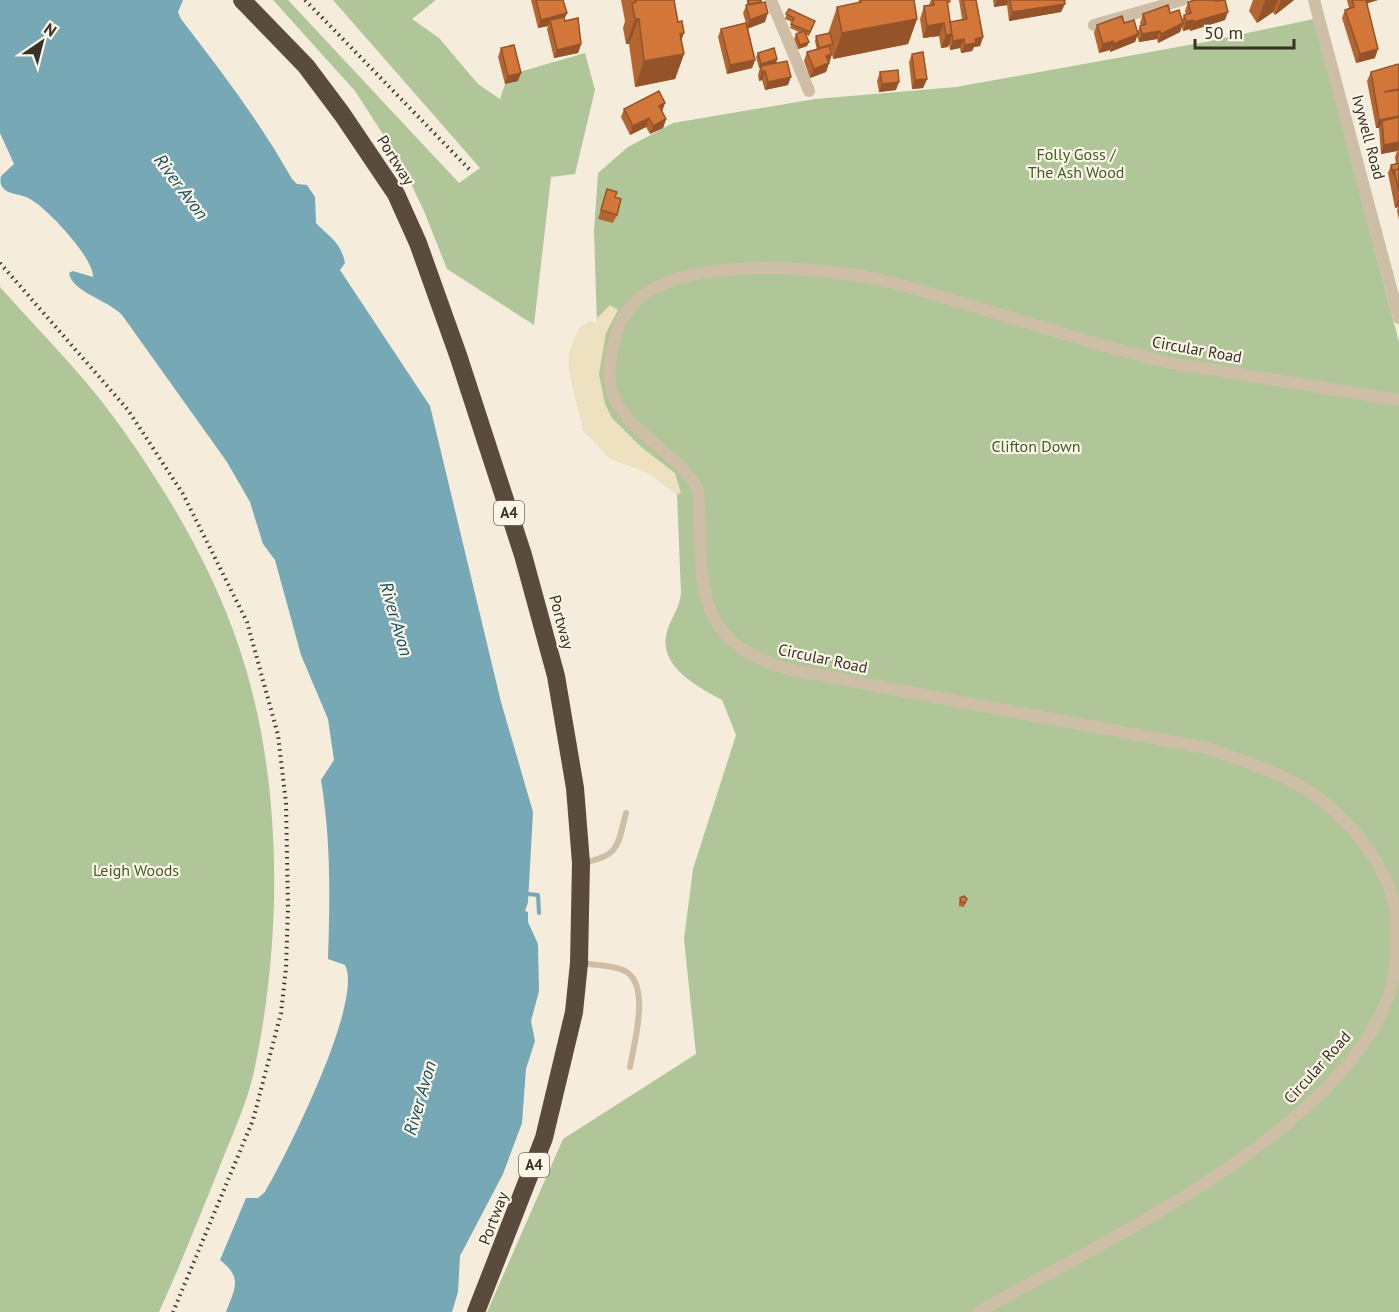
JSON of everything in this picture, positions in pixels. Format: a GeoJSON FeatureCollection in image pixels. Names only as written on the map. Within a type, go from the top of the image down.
{"type":"FeatureCollection","features":[{"type":"Feature","properties":{"kind":"highway","name":"Portway"},"geometry":{"type":"LineString","coordinates":[[242,0],[306,66],[342,114],[396,194],[418,243],[458,355],[537,603],[556,676],[573,777],[581,863],[579,963],[574,1012],[544,1138],[476,1312]]}},
{"type":"Feature","properties":{"kind":"street"},"geometry":{"type":"LineString","coordinates":[[771,0],[809,91]]}},
{"type":"Feature","properties":{"kind":"street"},"geometry":{"type":"LineString","coordinates":[[1094,24],[1182,0]]}},
{"type":"Feature","properties":{"kind":"street","name":"Ivywell Road"},"geometry":{"type":"LineString","coordinates":[[1314,0],[1399,318]]}},
{"type":"Feature","properties":{"kind":"street","name":"Circular Road"},"geometry":{"type":"LineString","coordinates":[[978,1312],[1211,1181],[1306,1108],[1342,1069],[1370,1033],[1390,992],[1397,950],[1395,905],[1384,871],[1365,844],[1333,811],[1293,782],[1206,748],[792,670],[763,662],[727,639],[714,621],[705,598],[698,490],[690,474],[622,412],[614,398],[610,383],[611,361],[621,321],[634,304],[658,287],[691,276],[750,268],[812,269],[892,283],[1155,360],[1399,400]]}},
{"type":"Feature","properties":{"kind":"lane"},"geometry":{"type":"LineString","coordinates":[[581,863],[606,858],[615,850],[626,813]]}},
{"type":"Feature","properties":{"kind":"lane"},"geometry":{"type":"LineString","coordinates":[[579,963],[624,970],[633,976],[638,985],[637,1025],[630,1066]]}},
{"type":"Feature","properties":{"kind":"green space"},"geometry":{"type":"Polygon","coordinates":[[[273,0],[288,0],[459,183],[480,168],[333,0],[436,0],[412,19],[439,38],[478,84],[500,99],[505,84],[518,81],[516,73],[585,53],[595,90],[575,174],[551,177],[534,325],[447,269],[424,211],[399,159],[355,91],[273,0]]]}},
{"type":"Feature","properties":{"kind":"green space","name":"Clifton Down"},"geometry":{"type":"Polygon","coordinates":[[[1314,19],[1399,342],[1399,1312],[487,1312],[563,1139],[696,1054],[684,939],[693,869],[736,735],[722,700],[691,682],[674,665],[668,655],[667,632],[679,605],[681,593],[677,494],[647,472],[610,458],[584,431],[570,374],[569,355],[579,329],[590,321],[597,325],[594,231],[598,173],[628,147],[673,123],[815,99],[956,87],[1200,43],[1314,19]]]}},
{"type":"Feature","properties":{"kind":"green space","name":"Leigh Woods"},"geometry":{"type":"Polygon","coordinates":[[[0,287],[102,402],[149,468],[181,520],[210,575],[233,630],[250,682],[262,737],[270,794],[274,852],[274,909],[263,1022],[253,1076],[242,1112],[159,1312],[0,1312],[0,287]]]}},
{"type":"Feature","properties":{"kind":"shaded area"},"geometry":{"type":"Polygon","coordinates":[[[610,305],[618,310],[606,333],[599,374],[605,404],[612,418],[640,446],[675,473],[681,493],[677,494],[647,472],[610,458],[584,431],[570,374],[569,355],[579,329],[590,321],[597,325],[597,318],[610,305]]]}},
{"type":"Feature","properties":{"kind":"water","name":"River Avon"},"geometry":{"type":"Polygon","coordinates":[[[0,0],[183,0],[178,12],[181,19],[253,117],[292,179],[297,184],[307,185],[315,197],[316,223],[341,250],[345,263],[340,270],[430,406],[501,702],[533,812],[528,902],[525,911],[528,912],[528,922],[538,944],[539,991],[531,1021],[535,1041],[526,1069],[522,1123],[503,1174],[460,1256],[458,1292],[452,1312],[226,1312],[235,1284],[232,1272],[220,1260],[246,1198],[258,1198],[265,1192],[305,1114],[334,1043],[348,984],[345,965],[328,959],[328,847],[321,780],[334,760],[328,719],[301,655],[275,560],[263,544],[250,502],[227,462],[122,315],[83,291],[72,280],[69,273],[73,271],[93,277],[86,258],[78,246],[38,204],[27,197],[7,191],[2,186],[1,176],[14,164],[0,133],[0,0]]]}},
{"type":"Feature","properties":{"kind":"building"},"geometry":{"type":"Polygon","coordinates":[[[536,0],[563,0],[567,13],[541,20],[536,0]]]}},
{"type":"Feature","properties":{"kind":"building"},"geometry":{"type":"Polygon","coordinates":[[[635,0],[674,0],[678,22],[682,21],[684,33],[680,34],[684,54],[644,61],[639,19],[635,19],[632,3],[636,2],[635,0]]]}},
{"type":"Feature","properties":{"kind":"building"},"geometry":{"type":"Polygon","coordinates":[[[748,0],[761,0],[761,2],[749,4],[748,0]]]}},
{"type":"Feature","properties":{"kind":"building"},"geometry":{"type":"Polygon","coordinates":[[[861,0],[914,0],[917,19],[842,33],[837,7],[861,2],[861,0]]]}},
{"type":"Feature","properties":{"kind":"building"},"geometry":{"type":"Polygon","coordinates":[[[933,0],[947,0],[952,34],[946,35],[944,23],[927,26],[924,6],[934,5],[933,0]]]}},
{"type":"Feature","properties":{"kind":"building"},"geometry":{"type":"Polygon","coordinates":[[[963,0],[976,0],[983,37],[975,39],[976,43],[965,45],[964,39],[953,41],[950,22],[967,19],[963,0]]]}},
{"type":"Feature","properties":{"kind":"building"},"geometry":{"type":"Polygon","coordinates":[[[1010,0],[1064,0],[1065,4],[1012,12],[1010,0]]]}},
{"type":"Feature","properties":{"kind":"building"},"geometry":{"type":"Polygon","coordinates":[[[1225,0],[1228,12],[1186,22],[1184,15],[1191,13],[1188,2],[1225,0]]]}},
{"type":"Feature","properties":{"kind":"building"},"geometry":{"type":"Polygon","coordinates":[[[1352,0],[1366,0],[1378,49],[1360,54],[1345,10],[1354,7],[1352,0]]]}},
{"type":"Feature","properties":{"kind":"building"},"geometry":{"type":"Polygon","coordinates":[[[765,2],[768,13],[750,20],[746,5],[765,2]]]}},
{"type":"Feature","properties":{"kind":"building"},"geometry":{"type":"Polygon","coordinates":[[[1168,5],[1170,13],[1179,10],[1183,23],[1161,34],[1160,31],[1142,34],[1140,26],[1146,24],[1143,14],[1168,5]]]}},
{"type":"Feature","properties":{"kind":"building"},"geometry":{"type":"Polygon","coordinates":[[[789,9],[815,21],[810,32],[791,24],[794,18],[786,14],[789,9]]]}},
{"type":"Feature","properties":{"kind":"building"},"geometry":{"type":"Polygon","coordinates":[[[1122,16],[1124,23],[1134,20],[1138,34],[1113,44],[1113,41],[1103,44],[1097,25],[1122,16]]]}},
{"type":"Feature","properties":{"kind":"building"},"geometry":{"type":"Polygon","coordinates":[[[564,17],[565,21],[578,18],[581,44],[557,50],[550,20],[564,17]]]}},
{"type":"Feature","properties":{"kind":"building"},"geometry":{"type":"Polygon","coordinates":[[[746,23],[755,60],[730,65],[721,29],[746,23]]]}},
{"type":"Feature","properties":{"kind":"building"},"geometry":{"type":"Polygon","coordinates":[[[804,31],[809,42],[800,45],[796,34],[804,31]]]}},
{"type":"Feature","properties":{"kind":"building"},"geometry":{"type":"Polygon","coordinates":[[[830,33],[833,44],[819,48],[816,36],[830,33]]]}},
{"type":"Feature","properties":{"kind":"building"},"geometry":{"type":"Polygon","coordinates":[[[514,45],[521,73],[508,76],[501,48],[514,45]]]}},
{"type":"Feature","properties":{"kind":"building"},"geometry":{"type":"Polygon","coordinates":[[[829,46],[832,54],[826,56],[829,63],[814,69],[807,52],[829,46]]]}},
{"type":"Feature","properties":{"kind":"building"},"geometry":{"type":"Polygon","coordinates":[[[774,48],[777,59],[761,64],[758,53],[774,48]]]}},
{"type":"Feature","properties":{"kind":"building"},"geometry":{"type":"Polygon","coordinates":[[[923,52],[927,79],[915,80],[912,54],[923,52]]]}},
{"type":"Feature","properties":{"kind":"building"},"geometry":{"type":"Polygon","coordinates":[[[787,61],[791,77],[768,82],[761,66],[787,61]]]}},
{"type":"Feature","properties":{"kind":"building"},"geometry":{"type":"Polygon","coordinates":[[[1398,64],[1399,89],[1384,92],[1399,90],[1399,116],[1379,120],[1371,72],[1398,64]]]}},
{"type":"Feature","properties":{"kind":"building"},"geometry":{"type":"Polygon","coordinates":[[[898,70],[899,82],[882,84],[880,72],[898,70]]]}},
{"type":"Feature","properties":{"kind":"building"},"geometry":{"type":"Polygon","coordinates":[[[659,91],[665,103],[659,106],[666,119],[653,126],[649,118],[633,126],[624,109],[659,91]]]}},
{"type":"Feature","properties":{"kind":"building"},"geometry":{"type":"Polygon","coordinates":[[[1399,117],[1399,142],[1384,145],[1382,121],[1399,117]]]}},
{"type":"Feature","properties":{"kind":"building"},"geometry":{"type":"Polygon","coordinates":[[[1399,163],[1399,169],[1394,170],[1393,174],[1391,165],[1399,163]]]}},
{"type":"Feature","properties":{"kind":"building"},"geometry":{"type":"Polygon","coordinates":[[[1399,169],[1399,192],[1394,170],[1399,169]]]}},
{"type":"Feature","properties":{"kind":"building"},"geometry":{"type":"Polygon","coordinates":[[[607,189],[617,192],[615,197],[621,199],[617,215],[601,210],[607,189]]]}},
{"type":"Feature","properties":{"kind":"building"},"geometry":{"type":"Polygon","coordinates":[[[964,896],[967,899],[965,903],[961,902],[960,898],[964,896]]]}},
{"type":"Feature","properties":{"kind":"waterway"},"geometry":{"type":"LineString","coordinates":[[528,894],[538,895],[539,913]]}},
{"type":"Feature","properties":{"kind":"railway"},"geometry":{"type":"LineString","coordinates":[[305,0],[469,169]]}},
{"type":"Feature","properties":{"kind":"railway"},"geometry":{"type":"LineString","coordinates":[[0,263],[128,410],[183,494],[247,622],[278,735],[286,803],[288,907],[286,968],[281,1013],[253,1120],[173,1312]]}},
{"type":"Feature","properties":{"kind":"park label","name":"Folly Goss / The Ash Wood"},"geometry":{"type":"Point","coordinates":[1076,163]}}]}
